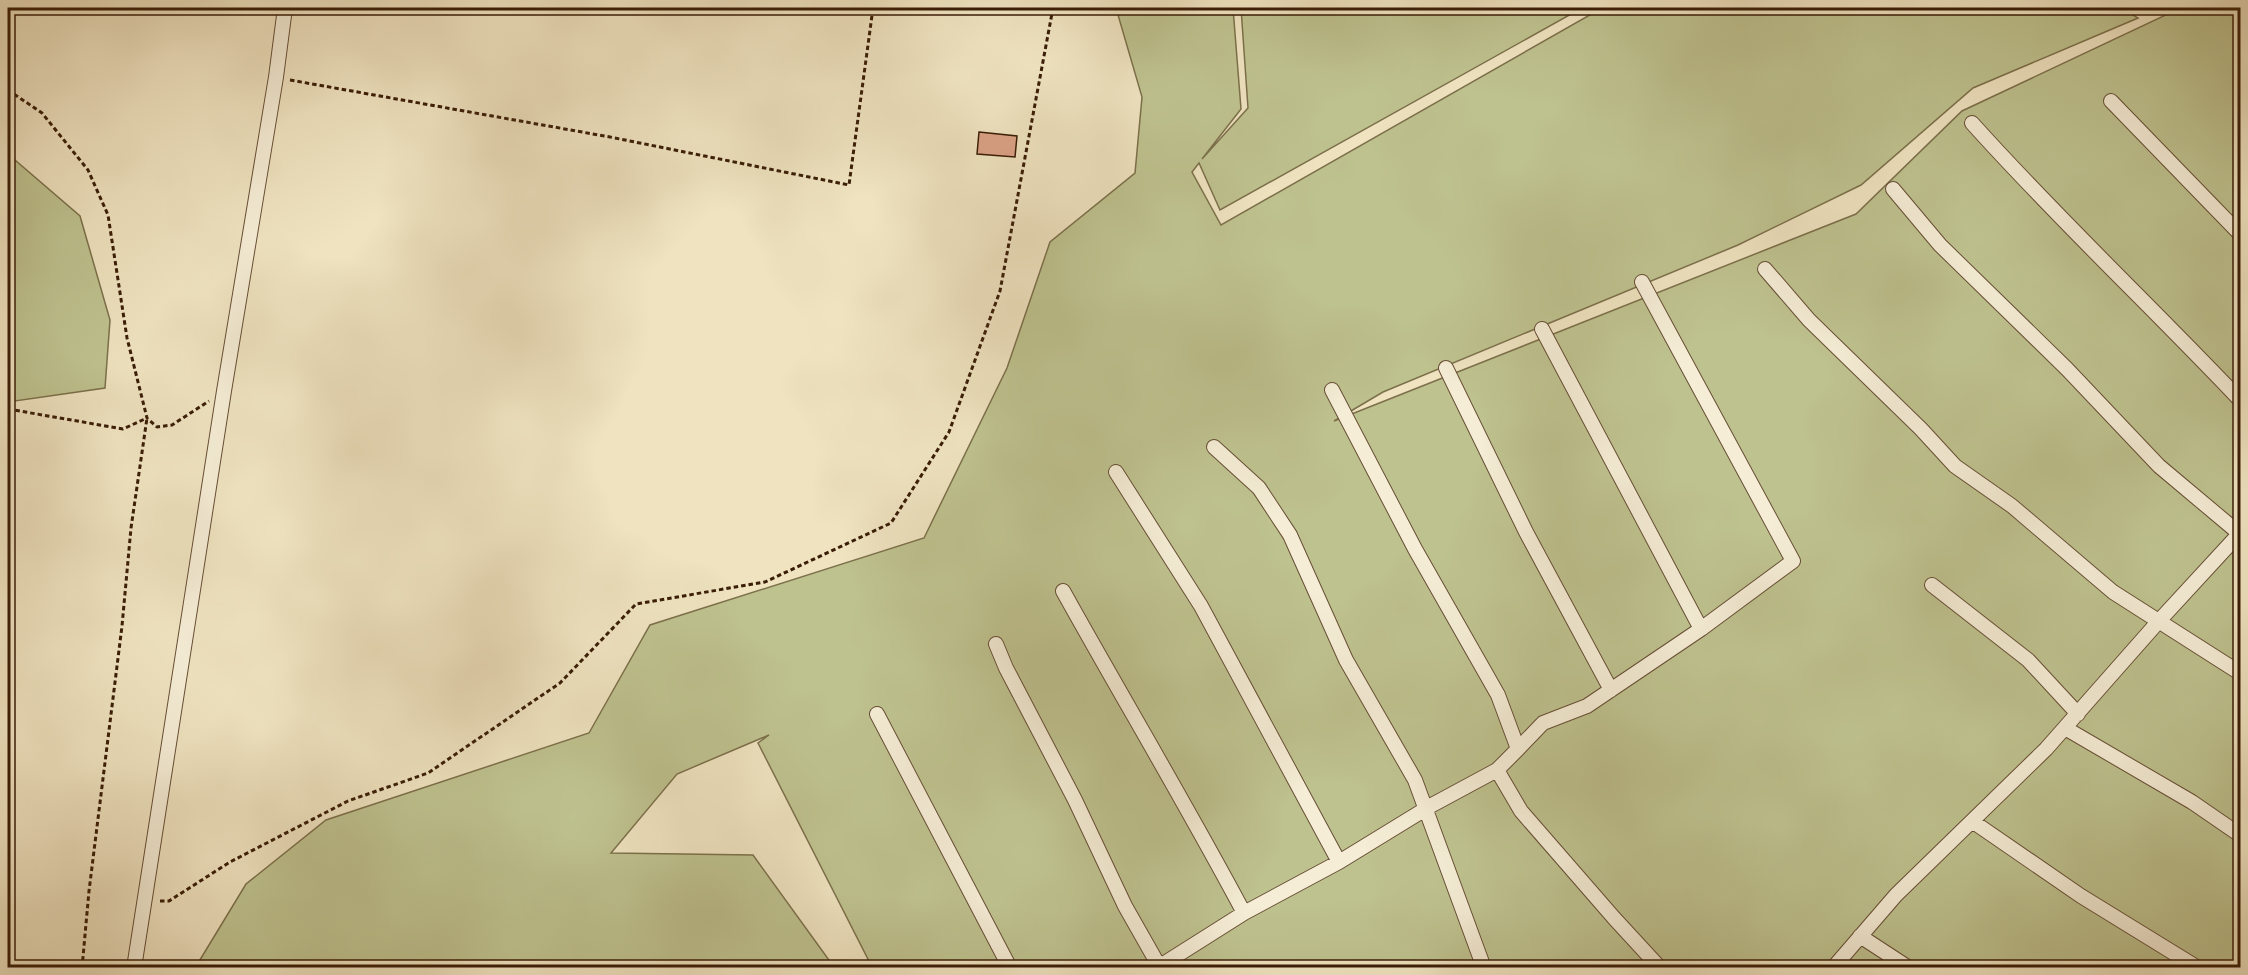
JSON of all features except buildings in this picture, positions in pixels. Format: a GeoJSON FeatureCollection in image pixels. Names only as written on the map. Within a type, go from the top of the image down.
{"type":"FeatureCollection","features":[{"type":"Feature","properties":{"kind":"street"},"geometry":{"type":"LineString","coordinates":[[134,968],[224,391],[276,77],[285,8]]}},
{"type":"Feature","properties":{"kind":"street"},"geometry":{"type":"LineString","coordinates":[[2111,101],[2241,234]]}},
{"type":"Feature","properties":{"kind":"street"},"geometry":{"type":"LineString","coordinates":[[1972,123],[2032,189],[2241,400]]}},
{"type":"Feature","properties":{"kind":"street"},"geometry":{"type":"LineString","coordinates":[[1833,968],[1896,896],[2065,728],[2240,533],[2159,465],[2067,369],[1940,245],[1893,189]]}},
{"type":"Feature","properties":{"kind":"street"},"geometry":{"type":"LineString","coordinates":[[1765,269],[1809,320],[1921,429],[1955,466],[2012,506],[2113,592],[2241,673]]}},
{"type":"Feature","properties":{"kind":"street"},"geometry":{"type":"LineString","coordinates":[[996,644],[1006,668],[1076,800],[1125,906],[1158,967],[1244,913],[1339,862],[1426,809],[1497,770],[1543,723],[1587,706],[1701,629],[1793,561],[1642,282]]}},
{"type":"Feature","properties":{"kind":"street"},"geometry":{"type":"LineString","coordinates":[[1542,328],[1701,629]]}},
{"type":"Feature","properties":{"kind":"street"},"geometry":{"type":"LineString","coordinates":[[1446,368],[1526,532],[1611,690]]}},
{"type":"Feature","properties":{"kind":"street"},"geometry":{"type":"LineString","coordinates":[[1332,390],[1415,549],[1498,695],[1518,749]]}},
{"type":"Feature","properties":{"kind":"street"},"geometry":{"type":"LineString","coordinates":[[1214,447],[1259,488],[1290,535],[1346,660],[1415,780],[1484,968]]}},
{"type":"Feature","properties":{"kind":"street"},"geometry":{"type":"LineString","coordinates":[[1116,472],[1201,606],[1339,862]]}},
{"type":"Feature","properties":{"kind":"street"},"geometry":{"type":"LineString","coordinates":[[1932,585],[2028,660],[2078,714]]}},
{"type":"Feature","properties":{"kind":"street"},"geometry":{"type":"LineString","coordinates":[[1063,591],[1136,723],[1207,843],[1244,913]]}},
{"type":"Feature","properties":{"kind":"street"},"geometry":{"type":"LineString","coordinates":[[877,714],[1010,968]]}},
{"type":"Feature","properties":{"kind":"street"},"geometry":{"type":"LineString","coordinates":[[2065,728],[2192,802],[2241,834]]}},
{"type":"Feature","properties":{"kind":"street"},"geometry":{"type":"LineString","coordinates":[[1497,770],[1521,811],[1660,968]]}},
{"type":"Feature","properties":{"kind":"street"},"geometry":{"type":"LineString","coordinates":[[1972,821],[2081,896],[2198,968]]}},
{"type":"Feature","properties":{"kind":"street"},"geometry":{"type":"LineString","coordinates":[[1860,936],[1909,968]]}},
{"type":"Feature","properties":{"kind":"path"},"geometry":{"type":"LineString","coordinates":[[276,77],[610,137],[849,185],[873,8]]}},
{"type":"Feature","properties":{"kind":"path"},"geometry":{"type":"LineString","coordinates":[[145,901],[169,901],[230,862],[348,801],[428,773],[560,682],[636,604],[765,582],[891,523],[949,432],[1000,291],[1053,8]]}},
{"type":"Feature","properties":{"kind":"path"},"geometry":{"type":"LineString","coordinates":[[8,90],[42,113],[88,170],[108,215],[127,338],[147,418],[130,528],[122,626],[90,879],[82,968]]}},
{"type":"Feature","properties":{"kind":"path"},"geometry":{"type":"LineString","coordinates":[[147,418],[157,427],[172,425],[224,391]]}},
{"type":"Feature","properties":{"kind":"path"},"geometry":{"type":"LineString","coordinates":[[8,409],[123,429],[147,418]]}},
{"type":"Feature","properties":{"kind":"green space"},"geometry":{"type":"Polygon","coordinates":[[[1116,8],[1233,8],[1241,109],[1202,159],[1248,108],[1241,8],[1582,8],[1220,210],[1199,163],[1192,172],[1221,225],[1602,8],[2122,8],[2138,18],[1973,88],[1861,185],[1738,245],[1383,392],[1334,421],[1856,214],[1962,111],[2168,14],[2158,8],[2240,8],[2240,967],[872,967],[758,743],[769,735],[677,774],[611,853],[753,855],[834,967],[195,968],[246,884],[326,820],[589,733],[650,625],[924,538],[1007,368],[1050,242],[1135,173],[1142,97],[1116,8]]]}},
{"type":"Feature","properties":{"kind":"green space"},"geometry":{"type":"Polygon","coordinates":[[[8,154],[80,216],[110,320],[105,388],[8,402],[8,154]]]}}]}
